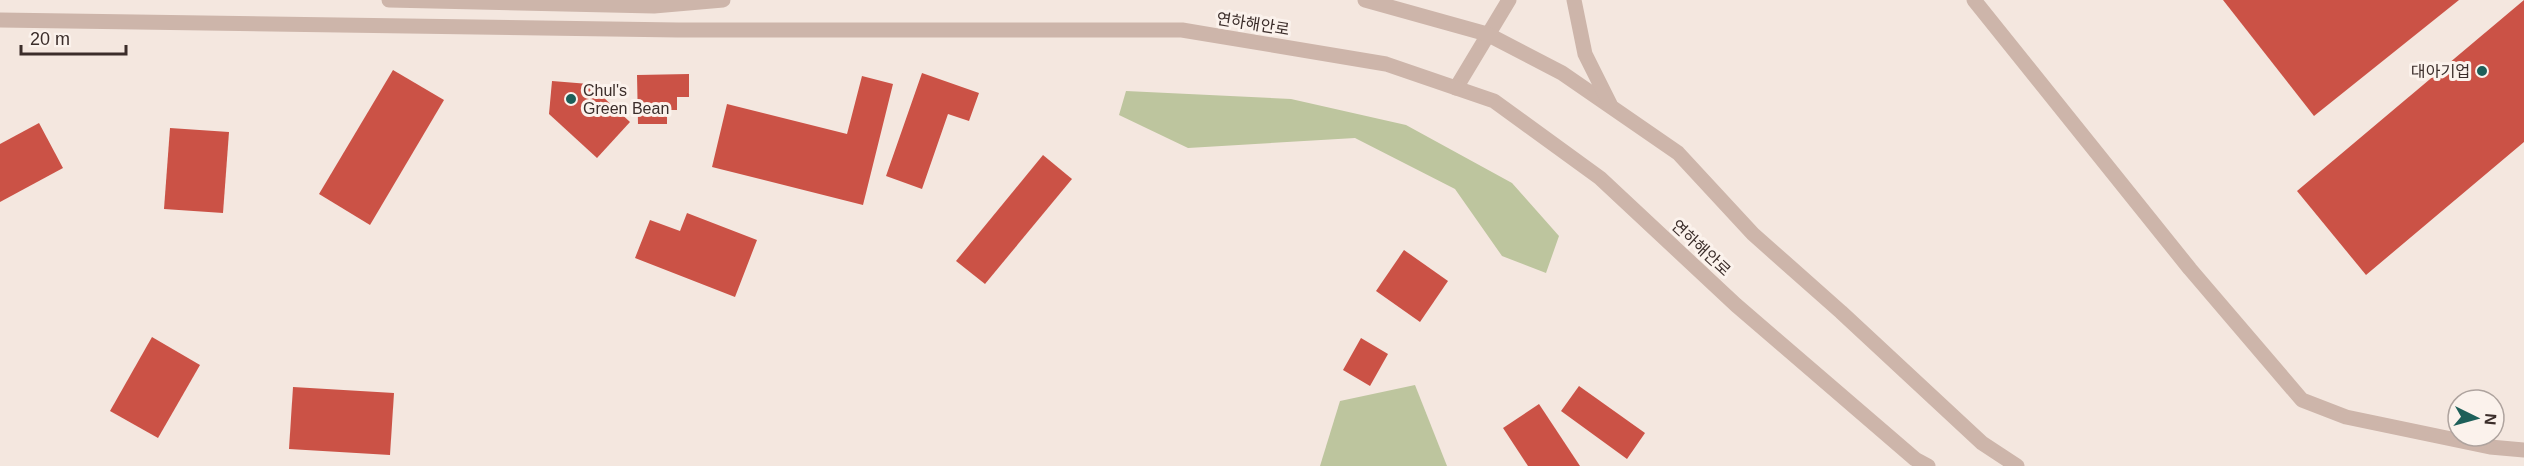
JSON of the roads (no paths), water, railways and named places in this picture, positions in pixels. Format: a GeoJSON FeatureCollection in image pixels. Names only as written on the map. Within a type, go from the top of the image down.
{"type":"FeatureCollection","features":[{"type":"Feature","properties":{"kind":"street"},"geometry":{"type":"LineString","coordinates":[[389,0],[654,6],[723,0]]}},
{"type":"Feature","properties":{"kind":"street"},"geometry":{"type":"LineString","coordinates":[[1365,0],[1487,34],[1562,73],[1678,153],[1753,234],[1982,443],[2017,466]]}},
{"type":"Feature","properties":{"kind":"street"},"geometry":{"type":"LineString","coordinates":[[1456,88],[1509,0]]}},
{"type":"Feature","properties":{"kind":"street"},"geometry":{"type":"LineString","coordinates":[[1574,0],[1585,54],[1612,107]]}},
{"type":"Feature","properties":{"kind":"street"},"geometry":{"type":"LineString","coordinates":[[1974,0],[2190,269],[2302,400],[2346,417],[2490,447],[2524,450]]}},
{"type":"Feature","properties":{"kind":"street","name":"연하해안로"},"geometry":{"type":"LineString","coordinates":[[0,20],[678,30],[1182,30],[1386,64],[1494,101],[1600,178],[1736,305],[1915,459],[1928,466]]}},
{"type":"Feature","properties":{"kind":"place","name":"대아기업"},"geometry":{"type":"Point","coordinates":[2482,71]}},
{"type":"Feature","properties":{"kind":"place","name":"Chul's Green Bean"},"geometry":{"type":"Point","coordinates":[571,99]}}]}
